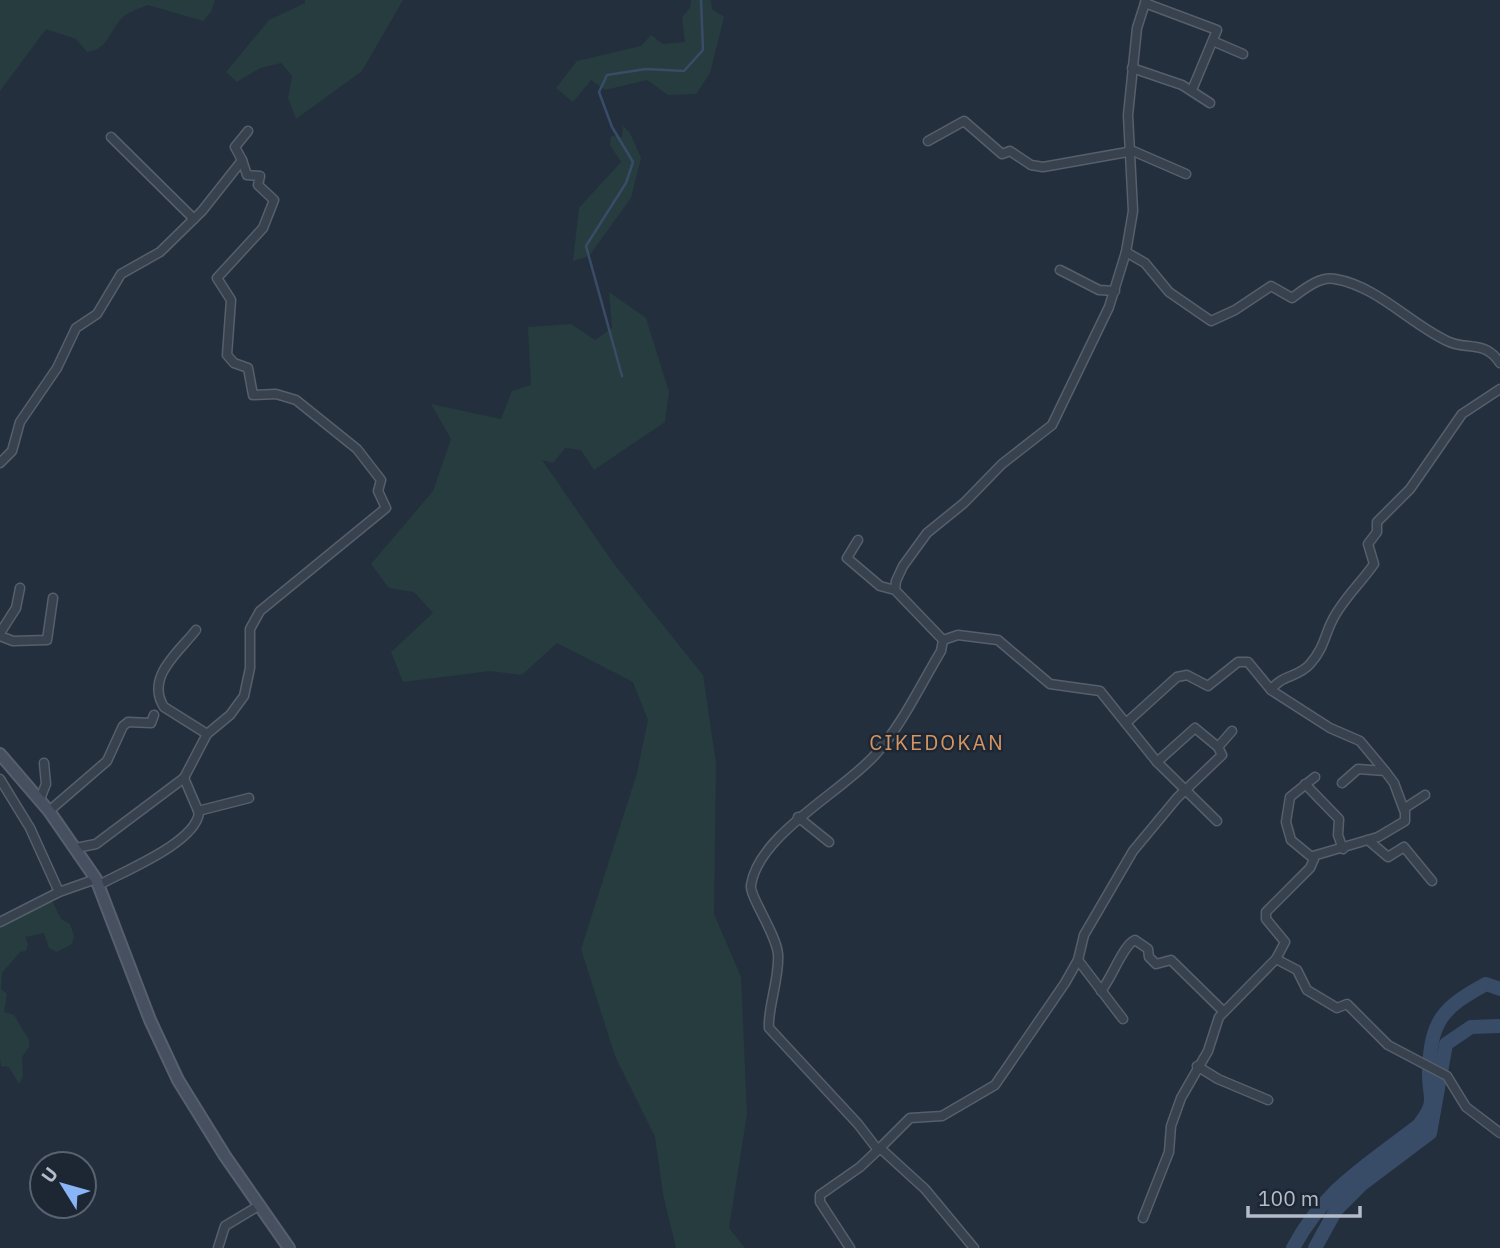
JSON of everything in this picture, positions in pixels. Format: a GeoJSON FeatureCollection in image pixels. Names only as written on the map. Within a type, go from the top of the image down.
{"type":"FeatureCollection","features":[{"type":"Feature","properties":{"kind":"main road"},"geometry":{"type":"LineString","coordinates":[[1,760],[40,799],[97,882],[167,1059],[204,1125],[289,1248]]}},
{"type":"Feature","properties":{"kind":"street"},"geometry":{"type":"LineString","coordinates":[[895,590],[903,566],[927,533],[964,503],[1002,464],[1052,425],[1098,334],[1126,252],[1133,211],[1127,151],[1132,68],[1137,28],[1146,1],[1216,29],[1215,42],[1192,90]]}},
{"type":"Feature","properties":{"kind":"street"},"geometry":{"type":"LineString","coordinates":[[1215,42],[1243,54]]}},
{"type":"Feature","properties":{"kind":"street"},"geometry":{"type":"LineString","coordinates":[[1132,68],[1192,90],[1210,103]]}},
{"type":"Feature","properties":{"kind":"street"},"geometry":{"type":"LineString","coordinates":[[928,141],[964,121],[1002,153],[1010,151],[1036,166],[1127,151],[1139,152],[1186,174]]}},
{"type":"Feature","properties":{"kind":"street"},"geometry":{"type":"LineString","coordinates":[[76,848],[96,844],[184,778],[207,734],[230,715],[244,696],[250,667],[250,629],[260,611],[386,508],[385,499],[378,491],[381,480],[357,449],[293,398],[276,394],[253,395],[249,369],[234,363],[226,355],[231,297],[217,278],[263,228],[274,198],[258,185],[260,176],[247,174],[234,147],[248,131]]}},
{"type":"Feature","properties":{"kind":"street"},"geometry":{"type":"LineString","coordinates":[[111,137],[194,219]]}},
{"type":"Feature","properties":{"kind":"street"},"geometry":{"type":"LineString","coordinates":[[0,463],[12,451],[20,422],[57,369],[76,328],[97,314],[121,274],[160,252],[194,219],[242,160]]}},
{"type":"Feature","properties":{"kind":"street"},"geometry":{"type":"LineString","coordinates":[[1126,252],[1145,263],[1169,292],[1210,321],[1235,310],[1271,286],[1292,299],[1313,283],[1333,278],[1363,286],[1445,340],[1474,345],[1499,359]]}},
{"type":"Feature","properties":{"kind":"street"},"geometry":{"type":"LineString","coordinates":[[1060,270],[1098,290],[1115,290]]}},
{"type":"Feature","properties":{"kind":"street"},"geometry":{"type":"LineString","coordinates":[[1272,690],[1280,678],[1305,669],[1319,652],[1329,635],[1332,621],[1374,564],[1368,544],[1378,531],[1377,522],[1410,489],[1462,414],[1500,389]]}},
{"type":"Feature","properties":{"kind":"street"},"geometry":{"type":"LineString","coordinates":[[858,540],[847,558],[878,584],[895,590],[943,640]]}},
{"type":"Feature","properties":{"kind":"street"},"geometry":{"type":"LineString","coordinates":[[20,588],[16,608],[0,634],[13,641],[47,640],[53,598]]}},
{"type":"Feature","properties":{"kind":"street"},"geometry":{"type":"LineString","coordinates":[[196,630],[161,672],[159,688],[164,707],[207,734]]}},
{"type":"Feature","properties":{"kind":"street"},"geometry":{"type":"LineString","coordinates":[[943,640],[958,635],[1005,643],[1050,684],[1100,691],[1157,762],[1217,821]]}},
{"type":"Feature","properties":{"kind":"street"},"geometry":{"type":"LineString","coordinates":[[943,640],[940,651],[904,715],[875,755],[842,787],[798,817],[771,848],[751,883],[751,891],[767,920],[778,956],[769,1028],[878,1149],[925,1189],[974,1248]]}},
{"type":"Feature","properties":{"kind":"street"},"geometry":{"type":"LineString","coordinates":[[1126,723],[1177,677],[1187,675],[1208,686],[1238,662],[1251,664],[1272,690],[1330,728],[1360,741],[1371,750],[1394,783],[1405,821],[1368,840],[1313,856],[1291,841],[1286,822],[1290,797],[1315,777]]}},
{"type":"Feature","properties":{"kind":"street"},"geometry":{"type":"LineString","coordinates":[[49,811],[104,764],[123,726],[132,722],[151,723],[154,715]]}},
{"type":"Feature","properties":{"kind":"street"},"geometry":{"type":"LineString","coordinates":[[850,1248],[820,1202],[820,1195],[860,1167],[910,1118],[942,1116],[995,1085],[1078,960],[1084,935],[1133,850],[1222,755],[1219,747],[1195,728],[1157,762]]}},
{"type":"Feature","properties":{"kind":"street"},"geometry":{"type":"LineString","coordinates":[[1219,747],[1232,731]]}},
{"type":"Feature","properties":{"kind":"street"},"geometry":{"type":"LineString","coordinates":[[40,799],[46,784],[44,763]]}},
{"type":"Feature","properties":{"kind":"street"},"geometry":{"type":"LineString","coordinates":[[1342,783],[1358,769],[1385,771]]}},
{"type":"Feature","properties":{"kind":"street"},"geometry":{"type":"LineString","coordinates":[[0,922],[59,892],[97,882],[187,835],[197,822],[198,811],[184,778]]}},
{"type":"Feature","properties":{"kind":"street"},"geometry":{"type":"LineString","coordinates":[[0,779],[30,828],[59,892]]}},
{"type":"Feature","properties":{"kind":"street"},"geometry":{"type":"LineString","coordinates":[[1306,784],[1339,820],[1338,835],[1343,849]]}},
{"type":"Feature","properties":{"kind":"street"},"geometry":{"type":"LineString","coordinates":[[1404,810],[1425,795]]}},
{"type":"Feature","properties":{"kind":"street"},"geometry":{"type":"LineString","coordinates":[[198,811],[248,798]]}},
{"type":"Feature","properties":{"kind":"street"},"geometry":{"type":"LineString","coordinates":[[798,817],[829,842]]}},
{"type":"Feature","properties":{"kind":"street"},"geometry":{"type":"LineString","coordinates":[[1368,840],[1388,857],[1404,847],[1432,881]]}},
{"type":"Feature","properties":{"kind":"street"},"geometry":{"type":"LineString","coordinates":[[1143,1218],[1169,1152],[1171,1126],[1197,1066],[1208,1051],[1223,1011],[1276,959],[1285,942],[1266,919],[1266,912],[1310,868],[1313,856]]}},
{"type":"Feature","properties":{"kind":"street"},"geometry":{"type":"LineString","coordinates":[[1101,992],[1118,968],[1125,946],[1135,940],[1148,949],[1149,957],[1156,964],[1171,960],[1223,1011]]}},
{"type":"Feature","properties":{"kind":"street"},"geometry":{"type":"LineString","coordinates":[[1276,959],[1297,970],[1307,990],[1317,997],[1337,1008],[1347,1004],[1388,1045],[1445,1074],[1466,1107],[1500,1133]]}},
{"type":"Feature","properties":{"kind":"street"},"geometry":{"type":"LineString","coordinates":[[1078,960],[1123,1019]]}},
{"type":"Feature","properties":{"kind":"street"},"geometry":{"type":"LineString","coordinates":[[1197,1066],[1228,1084],[1268,1100]]}},
{"type":"Feature","properties":{"kind":"street"},"geometry":{"type":"LineString","coordinates":[[218,1248],[225,1226],[258,1202]]}},
{"type":"Feature","properties":{"kind":"green space"},"geometry":{"type":"Polygon","coordinates":[[[0,0],[215,0],[211,12],[203,21],[148,5],[138,9],[122,18],[100,47],[87,52],[76,39],[46,29],[0,91],[0,0]]]}},
{"type":"Feature","properties":{"kind":"green space"},"geometry":{"type":"Polygon","coordinates":[[[305,0],[403,0],[362,71],[296,119],[288,98],[292,76],[281,63],[260,68],[237,82],[226,72],[269,20],[305,3],[305,0]]]}},
{"type":"Feature","properties":{"kind":"green space"},"geometry":{"type":"Polygon","coordinates":[[[691,0],[711,0],[712,9],[724,17],[710,73],[696,94],[668,95],[647,80],[605,90],[591,80],[573,102],[556,88],[577,61],[641,46],[651,35],[663,44],[685,42],[682,17],[690,8],[691,0]]]}},
{"type":"Feature","properties":{"kind":"green space"},"geometry":{"type":"Polygon","coordinates":[[[623,126],[630,133],[641,158],[631,198],[589,256],[573,261],[579,208],[621,162],[610,145],[611,136],[622,137],[623,126]]]}},
{"type":"Feature","properties":{"kind":"green space"},"geometry":{"type":"Polygon","coordinates":[[[609,292],[646,318],[669,392],[665,422],[594,470],[581,450],[565,448],[553,463],[542,460],[614,564],[703,675],[716,763],[714,914],[741,977],[747,1114],[729,1228],[745,1248],[676,1248],[663,1194],[655,1137],[615,1056],[581,949],[637,773],[648,720],[633,682],[557,643],[522,675],[490,671],[403,682],[391,652],[433,613],[414,592],[389,588],[371,564],[433,491],[451,439],[431,404],[501,419],[512,391],[531,385],[528,327],[571,324],[595,340],[612,328],[609,292]]]}},
{"type":"Feature","properties":{"kind":"green space"},"geometry":{"type":"Polygon","coordinates":[[[51,899],[61,919],[70,924],[74,936],[72,944],[57,952],[49,948],[44,933],[25,937],[28,944],[26,951],[20,952],[2,973],[1,989],[7,994],[4,1012],[14,1015],[29,1040],[29,1047],[22,1057],[23,1076],[19,1084],[9,1067],[1,1066],[0,1059],[0,925],[51,899]]]}},
{"type":"Feature","properties":{"kind":"waterway"},"geometry":{"type":"LineString","coordinates":[[622,376],[586,246],[626,183],[633,162],[612,127],[599,92],[607,75],[646,69],[684,71],[703,50],[701,0]]}},
{"type":"Feature","properties":{"kind":"waterway"},"geometry":{"type":"LineString","coordinates":[[1293,1248],[1333,1193],[1419,1125],[1429,1110],[1430,1056],[1432,1041],[1441,1018],[1459,1001],[1486,984],[1500,989]]}},
{"type":"Feature","properties":{"kind":"waterway"},"geometry":{"type":"LineString","coordinates":[[1315,1248],[1336,1210],[1361,1185],[1430,1133],[1446,1044],[1471,1027],[1500,1026]]}},
{"type":"Feature","properties":{"kind":"district","name":"CIKEDOKAN"},"geometry":{"type":"Point","coordinates":[937,742]}}]}
